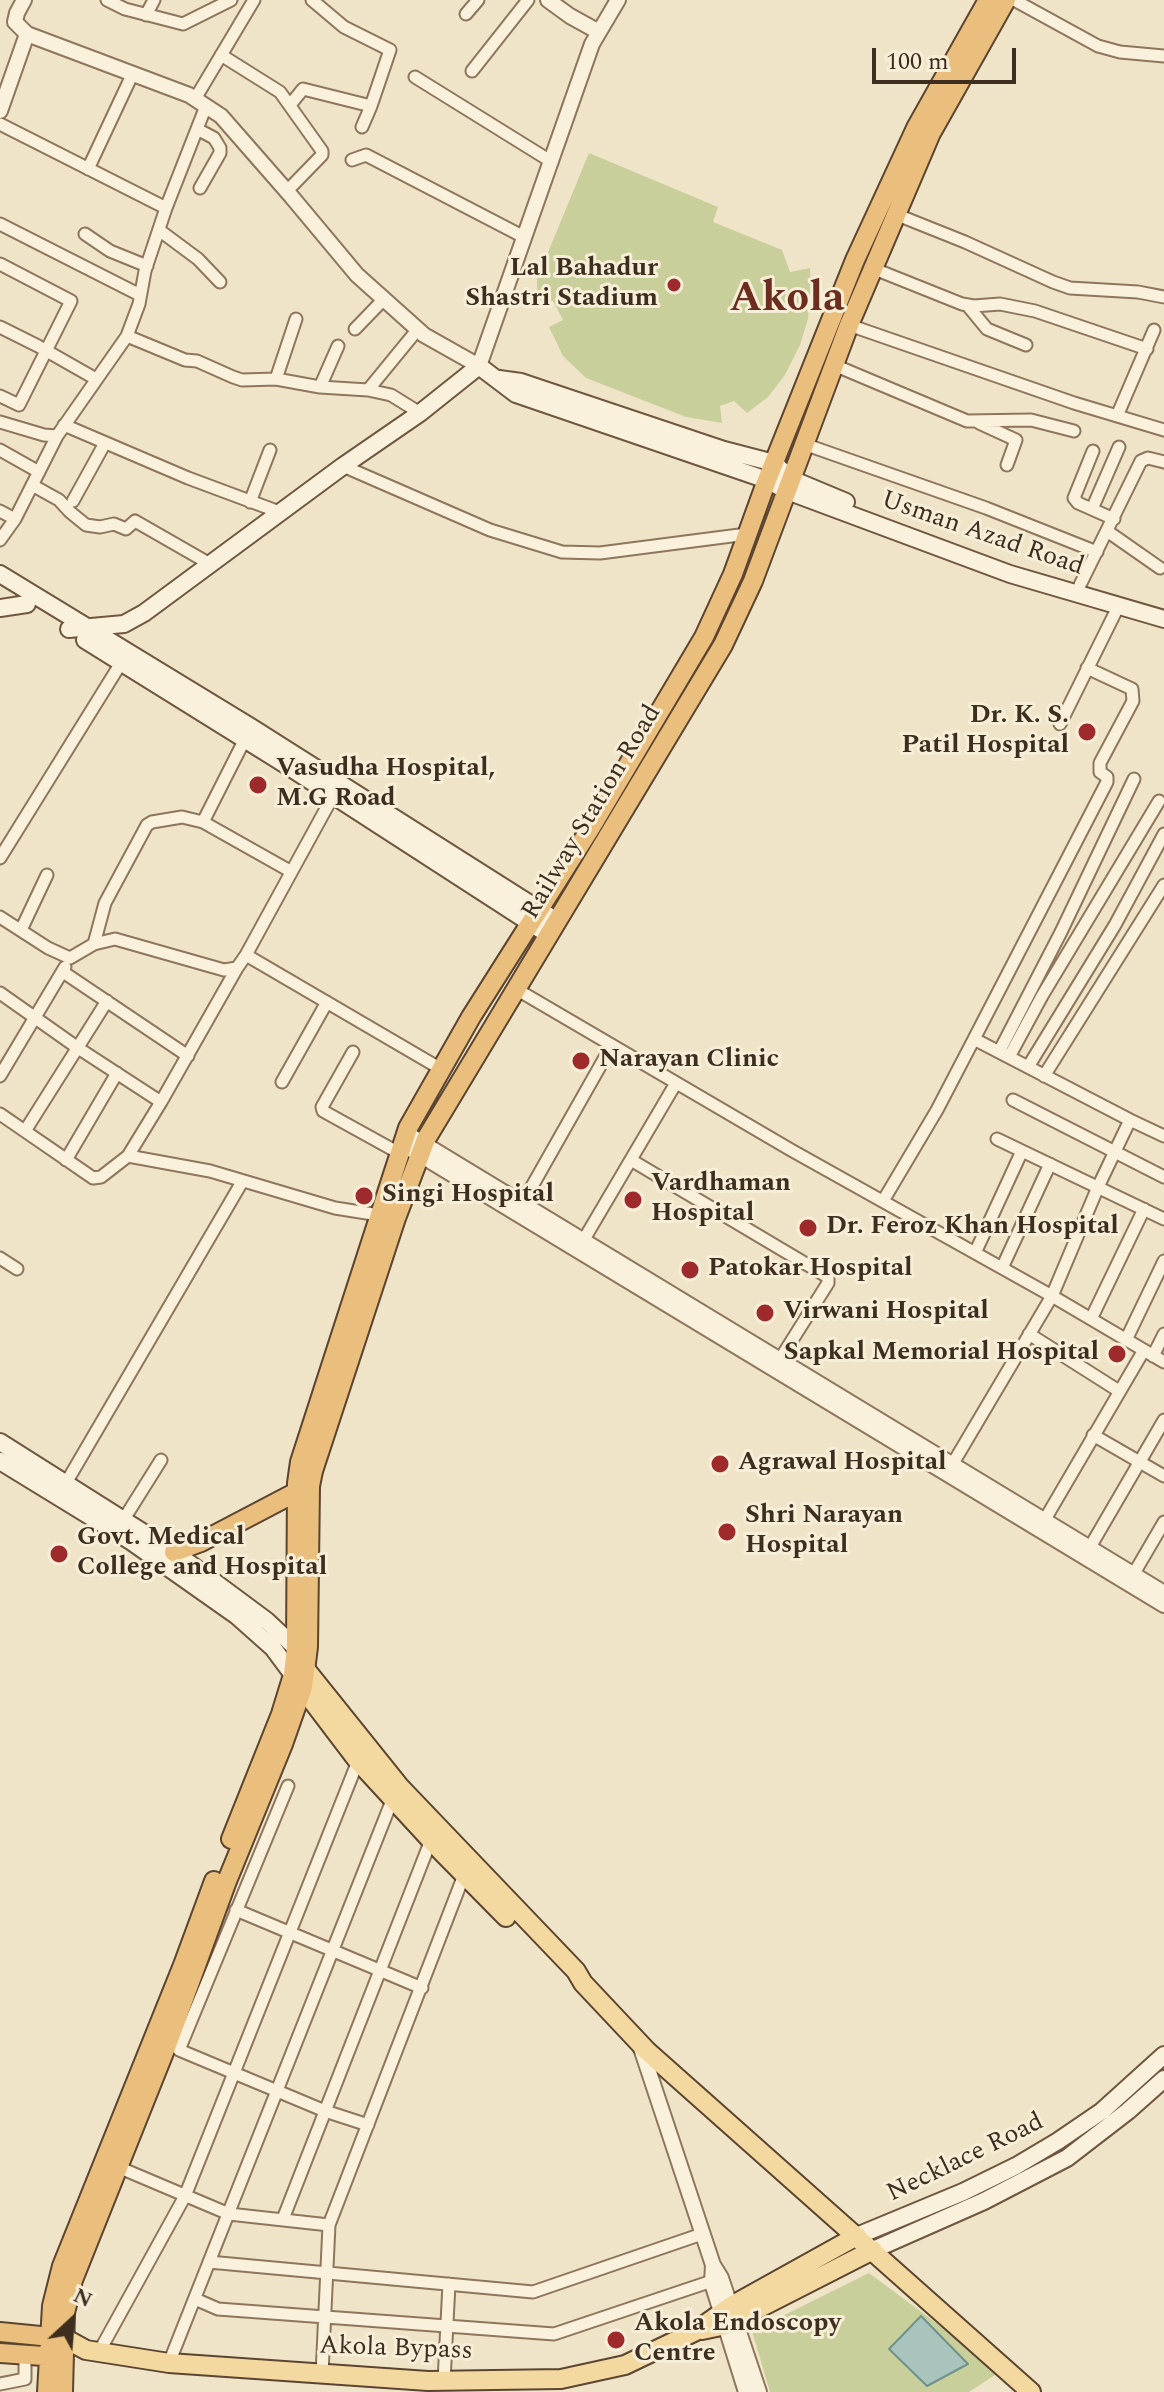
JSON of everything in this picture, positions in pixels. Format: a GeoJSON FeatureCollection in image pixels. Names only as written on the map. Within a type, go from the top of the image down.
{"type":"FeatureCollection","features":[{"type":"Feature","properties":{"kind":"highway","name":"Railway Station Road"},"geometry":{"type":"LineString","coordinates":[[301,1677],[303,1489],[300,1462],[413,1116],[704,637],[733,574],[770,471],[855,260],[904,151],[988,0]]}},
{"type":"Feature","properties":{"kind":"highway","name":"Railway Station Road"},"geometry":{"type":"LineString","coordinates":[[296,1648],[303,1489],[315,1462],[422,1149],[723,645],[753,581],[849,325],[895,214],[941,113],[1006,0]]}},
{"type":"Feature","properties":{"kind":"highway"},"geometry":{"type":"LineString","coordinates":[[174,1552],[201,1542],[303,1489]]}},
{"type":"Feature","properties":{"kind":"highway"},"geometry":{"type":"LineString","coordinates":[[57,2337],[70,2292],[227,1881],[288,1731],[301,1677]]}},
{"type":"Feature","properties":{"kind":"highway"},"geometry":{"type":"LineString","coordinates":[[47,2392],[56,2357],[53,2299],[62,2266],[281,1714],[301,1677]]}},
{"type":"Feature","properties":{"kind":"highway","name":"Akola Bypass"},"geometry":{"type":"LineString","coordinates":[[0,2332],[57,2337]]}},
{"type":"Feature","properties":{"kind":"highway","name":"Akola Bypass"},"geometry":{"type":"LineString","coordinates":[[0,2353],[56,2357]]}},
{"type":"Feature","properties":{"kind":"highway"},"geometry":{"type":"LineString","coordinates":[[56,2357],[63,2392]]}},
{"type":"Feature","properties":{"kind":"main road"},"geometry":{"type":"LineString","coordinates":[[0,587],[77,628],[124,624],[144,613],[420,413],[479,366],[516,394],[770,471],[789,485]]}},
{"type":"Feature","properties":{"kind":"main road","name":"Usman Azad Road"},"geometry":{"type":"LineString","coordinates":[[789,485],[1010,566],[1164,609]]}},
{"type":"Feature","properties":{"kind":"main road","name":"Usman Azad Road"},"geometry":{"type":"LineString","coordinates":[[789,485],[1010,574],[1164,619]]}},
{"type":"Feature","properties":{"kind":"main road"},"geometry":{"type":"LineString","coordinates":[[0,574],[77,628],[553,928]]}},
{"type":"Feature","properties":{"kind":"main road"},"geometry":{"type":"LineString","coordinates":[[0,608],[27,604]]}},
{"type":"Feature","properties":{"kind":"main road"},"geometry":{"type":"LineString","coordinates":[[121,656],[124,624]]}},
{"type":"Feature","properties":{"kind":"main road"},"geometry":{"type":"LineString","coordinates":[[248,733],[333,796],[534,916]]}},
{"type":"Feature","properties":{"kind":"main road"},"geometry":{"type":"LineString","coordinates":[[0,1442],[174,1552],[248,1605],[296,1648],[301,1677],[358,1761],[464,1875],[566,1977],[583,1983]]}},
{"type":"Feature","properties":{"kind":"main road"},"geometry":{"type":"LineString","coordinates":[[0,1461],[132,1542],[237,1616],[273,1648],[399,1786],[576,1971],[583,1983],[639,2043],[1031,2392]]}},
{"type":"Feature","properties":{"kind":"main road","name":"Necklace Road"},"geometry":{"type":"LineString","coordinates":[[857,2236],[963,2192],[1016,2166],[1102,2111],[1164,2055]]}},
{"type":"Feature","properties":{"kind":"main road"},"geometry":{"type":"LineString","coordinates":[[873,2250],[984,2201],[1067,2158],[1164,2079]]}},
{"type":"Feature","properties":{"kind":"main road","name":"Akola Bypass"},"geometry":{"type":"LineString","coordinates":[[729,2316],[857,2236]]}},
{"type":"Feature","properties":{"kind":"main road","name":"Akola Bypass"},"geometry":{"type":"LineString","coordinates":[[57,2337],[93,2351],[169,2363],[444,2381],[561,2379],[625,2365],[873,2250]]}},
{"type":"Feature","properties":{"kind":"main road","name":"Akola Bypass"},"geometry":{"type":"LineString","coordinates":[[56,2357],[93,2351]]}},
{"type":"Feature","properties":{"kind":"street"},"geometry":{"type":"LineString","coordinates":[[24,0],[15,22],[27,34],[133,73],[200,103],[221,116],[357,275],[418,329],[479,366],[592,44],[618,0]]}},
{"type":"Feature","properties":{"kind":"street"},"geometry":{"type":"LineString","coordinates":[[146,15],[154,0]]}},
{"type":"Feature","properties":{"kind":"street"},"geometry":{"type":"LineString","coordinates":[[114,2],[146,15],[183,24],[213,4],[231,0]]}},
{"type":"Feature","properties":{"kind":"street"},"geometry":{"type":"LineString","coordinates":[[0,540],[15,519],[60,430],[127,336],[166,208],[197,129],[200,103],[221,55],[253,0]]}},
{"type":"Feature","properties":{"kind":"street"},"geometry":{"type":"LineString","coordinates":[[312,0],[344,27],[390,50],[362,127]]}},
{"type":"Feature","properties":{"kind":"street"},"geometry":{"type":"LineString","coordinates":[[466,14],[478,0]]}},
{"type":"Feature","properties":{"kind":"street"},"geometry":{"type":"LineString","coordinates":[[472,71],[528,0]]}},
{"type":"Feature","properties":{"kind":"street"},"geometry":{"type":"LineString","coordinates":[[548,0],[599,32]]}},
{"type":"Feature","properties":{"kind":"street"},"geometry":{"type":"LineString","coordinates":[[1014,0],[1098,46],[1120,52],[1164,56]]}},
{"type":"Feature","properties":{"kind":"street"},"geometry":{"type":"LineString","coordinates":[[0,111],[27,34]]}},
{"type":"Feature","properties":{"kind":"street"},"geometry":{"type":"LineString","coordinates":[[221,55],[280,92],[323,153],[287,191]]}},
{"type":"Feature","properties":{"kind":"street"},"geometry":{"type":"LineString","coordinates":[[88,169],[133,73]]}},
{"type":"Feature","properties":{"kind":"street"},"geometry":{"type":"LineString","coordinates":[[415,77],[552,162]]}},
{"type":"Feature","properties":{"kind":"street"},"geometry":{"type":"LineString","coordinates":[[290,105],[303,89],[371,106]]}},
{"type":"Feature","properties":{"kind":"street"},"geometry":{"type":"LineString","coordinates":[[0,124],[166,208]]}},
{"type":"Feature","properties":{"kind":"street"},"geometry":{"type":"LineString","coordinates":[[197,129],[216,140],[221,151],[200,188]]}},
{"type":"Feature","properties":{"kind":"street"},"geometry":{"type":"LineString","coordinates":[[352,160],[366,155],[524,237]]}},
{"type":"Feature","properties":{"kind":"street"},"geometry":{"type":"LineString","coordinates":[[895,214],[1070,288],[1138,292],[1164,297]]}},
{"type":"Feature","properties":{"kind":"street"},"geometry":{"type":"LineString","coordinates":[[0,224],[140,295]]}},
{"type":"Feature","properties":{"kind":"street"},"geometry":{"type":"LineString","coordinates":[[159,230],[198,259],[220,282]]}},
{"type":"Feature","properties":{"kind":"street"},"geometry":{"type":"LineString","coordinates":[[85,234],[110,251],[147,266]]}},
{"type":"Feature","properties":{"kind":"street"},"geometry":{"type":"LineString","coordinates":[[0,264],[71,301],[19,405],[0,396]]}},
{"type":"Feature","properties":{"kind":"street"},"geometry":{"type":"LineString","coordinates":[[872,268],[968,306],[1000,304],[1035,311],[1147,349]]}},
{"type":"Feature","properties":{"kind":"street"},"geometry":{"type":"LineString","coordinates":[[355,329],[384,299]]}},
{"type":"Feature","properties":{"kind":"street"},"geometry":{"type":"LineString","coordinates":[[968,306],[987,329],[1026,345]]}},
{"type":"Feature","properties":{"kind":"street"},"geometry":{"type":"LineString","coordinates":[[276,379],[296,319]]}},
{"type":"Feature","properties":{"kind":"street"},"geometry":{"type":"LineString","coordinates":[[849,325],[1117,416],[1163,427]]}},
{"type":"Feature","properties":{"kind":"street"},"geometry":{"type":"LineString","coordinates":[[0,327],[96,379]]}},
{"type":"Feature","properties":{"kind":"street"},"geometry":{"type":"LineString","coordinates":[[368,390],[418,329]]}},
{"type":"Feature","properties":{"kind":"street"},"geometry":{"type":"LineString","coordinates":[[1117,416],[1154,330]]}},
{"type":"Feature","properties":{"kind":"street"},"geometry":{"type":"LineString","coordinates":[[127,336],[242,380],[276,379],[320,387],[368,390],[391,395],[420,413]]}},
{"type":"Feature","properties":{"kind":"street"},"geometry":{"type":"LineString","coordinates":[[320,387],[338,346]]}},
{"type":"Feature","properties":{"kind":"street"},"geometry":{"type":"LineString","coordinates":[[834,365],[1016,440],[1007,465]]}},
{"type":"Feature","properties":{"kind":"street"},"geometry":{"type":"LineString","coordinates":[[974,422],[1031,420],[1074,431]]}},
{"type":"Feature","properties":{"kind":"street"},"geometry":{"type":"LineString","coordinates":[[0,422],[44,435],[60,430],[105,443],[282,513]]}},
{"type":"Feature","properties":{"kind":"street"},"geometry":{"type":"LineString","coordinates":[[73,501],[105,443]]}},
{"type":"Feature","properties":{"kind":"street"},"geometry":{"type":"LineString","coordinates":[[804,444],[986,508],[1097,552]]}},
{"type":"Feature","properties":{"kind":"street"},"geometry":{"type":"LineString","coordinates":[[1092,509],[1119,447]]}},
{"type":"Feature","properties":{"kind":"street"},"geometry":{"type":"LineString","coordinates":[[0,450],[39,472]]}},
{"type":"Feature","properties":{"kind":"street"},"geometry":{"type":"LineString","coordinates":[[250,502],[270,450]]}},
{"type":"Feature","properties":{"kind":"street"},"geometry":{"type":"LineString","coordinates":[[1093,451],[1074,498],[1114,519]]}},
{"type":"Feature","properties":{"kind":"street"},"geometry":{"type":"LineString","coordinates":[[1080,585],[1141,461],[1148,458],[1164,462]]}},
{"type":"Feature","properties":{"kind":"street"},"geometry":{"type":"LineString","coordinates":[[343,466],[490,530],[562,552],[600,553],[747,534]]}},
{"type":"Feature","properties":{"kind":"street"},"geometry":{"type":"LineString","coordinates":[[32,485],[59,500],[86,525],[100,527],[114,524],[126,529],[135,521],[210,564]]}},
{"type":"Feature","properties":{"kind":"street"},"geometry":{"type":"LineString","coordinates":[[0,511],[15,519]]}},
{"type":"Feature","properties":{"kind":"street"},"geometry":{"type":"LineString","coordinates":[[1107,531],[1160,568]]}},
{"type":"Feature","properties":{"kind":"street"},"geometry":{"type":"LineString","coordinates":[[1060,724],[1119,605]]}},
{"type":"Feature","properties":{"kind":"street"},"geometry":{"type":"LineString","coordinates":[[0,858],[3,845],[121,656]]}},
{"type":"Feature","properties":{"kind":"street"},"geometry":{"type":"LineString","coordinates":[[883,1201],[937,1110],[1107,782],[1107,777],[1100,772],[1100,763],[1134,695],[1132,689],[1087,668]]}},
{"type":"Feature","properties":{"kind":"street"},"geometry":{"type":"LineString","coordinates":[[203,822],[248,733]]}},
{"type":"Feature","properties":{"kind":"street"},"geometry":{"type":"LineString","coordinates":[[1004,1055],[1134,779]]}},
{"type":"Feature","properties":{"kind":"street"},"geometry":{"type":"LineString","coordinates":[[0,1114],[96,1179],[128,1156],[246,955],[333,796]]}},
{"type":"Feature","properties":{"kind":"street"},"geometry":{"type":"LineString","coordinates":[[1004,1055],[1159,801]]}},
{"type":"Feature","properties":{"kind":"street"},"geometry":{"type":"LineString","coordinates":[[94,944],[105,903],[147,825],[161,819],[182,817],[203,822],[290,871]]}},
{"type":"Feature","properties":{"kind":"street"},"geometry":{"type":"LineString","coordinates":[[1028,1067],[1115,925],[1164,834]]}},
{"type":"Feature","properties":{"kind":"street"},"geometry":{"type":"LineString","coordinates":[[21,930],[47,875]]}},
{"type":"Feature","properties":{"kind":"street"},"geometry":{"type":"LineString","coordinates":[[1044,1076],[1164,885]]}},
{"type":"Feature","properties":{"kind":"street"},"geometry":{"type":"LineString","coordinates":[[0,917],[59,955],[70,958]]}},
{"type":"Feature","properties":{"kind":"street"},"geometry":{"type":"LineString","coordinates":[[0,1076],[70,958],[94,944],[115,939],[224,970],[237,968]]}},
{"type":"Feature","properties":{"kind":"street"},"geometry":{"type":"LineString","coordinates":[[246,955],[441,1069]]}},
{"type":"Feature","properties":{"kind":"street"},"geometry":{"type":"LineString","coordinates":[[63,972],[188,1056]]}},
{"type":"Feature","properties":{"kind":"street"},"geometry":{"type":"LineString","coordinates":[[516,989],[1154,1356]]}},
{"type":"Feature","properties":{"kind":"street"},"geometry":{"type":"LineString","coordinates":[[0,993],[161,1102]]}},
{"type":"Feature","properties":{"kind":"street"},"geometry":{"type":"LineString","coordinates":[[25,1131],[107,1001]]}},
{"type":"Feature","properties":{"kind":"street"},"geometry":{"type":"LineString","coordinates":[[282,1082],[327,1002]]}},
{"type":"Feature","properties":{"kind":"street"},"geometry":{"type":"LineString","coordinates":[[974,1039],[1164,1136]]}},
{"type":"Feature","properties":{"kind":"street"},"geometry":{"type":"LineString","coordinates":[[522,1204],[612,1045]]}},
{"type":"Feature","properties":{"kind":"street"},"geometry":{"type":"LineString","coordinates":[[353,1052],[322,1107],[323,1111],[422,1149],[522,1204],[1044,1521],[1164,1605]]}},
{"type":"Feature","properties":{"kind":"street"},"geometry":{"type":"LineString","coordinates":[[66,1160],[117,1073]]}},
{"type":"Feature","properties":{"kind":"street"},"geometry":{"type":"LineString","coordinates":[[583,1241],[676,1083]]}},
{"type":"Feature","properties":{"kind":"street"},"geometry":{"type":"LineString","coordinates":[[1013,1100],[1164,1177]]}},
{"type":"Feature","properties":{"kind":"street"},"geometry":{"type":"LineString","coordinates":[[952,1465],[1052,1296],[1130,1120]]}},
{"type":"Feature","properties":{"kind":"street"},"geometry":{"type":"LineString","coordinates":[[997,1139],[1164,1219]]}},
{"type":"Feature","properties":{"kind":"street"},"geometry":{"type":"LineString","coordinates":[[422,1149],[1087,1553],[1164,1593]]}},
{"type":"Feature","properties":{"kind":"street"},"geometry":{"type":"LineString","coordinates":[[975,1253],[1022,1151]]}},
{"type":"Feature","properties":{"kind":"street"},"geometry":{"type":"LineString","coordinates":[[128,1156],[210,1171],[335,1208],[379,1215]]}},
{"type":"Feature","properties":{"kind":"street"},"geometry":{"type":"LineString","coordinates":[[631,1160],[828,1277],[828,1283],[779,1361]]}},
{"type":"Feature","properties":{"kind":"street"},"geometry":{"type":"LineString","coordinates":[[1002,1268],[1050,1164]]}},
{"type":"Feature","properties":{"kind":"street"},"geometry":{"type":"LineString","coordinates":[[66,1483],[242,1182]]}},
{"type":"Feature","properties":{"kind":"street"},"geometry":{"type":"LineString","coordinates":[[1091,1319],[1144,1209]]}},
{"type":"Feature","properties":{"kind":"street"},"geometry":{"type":"LineString","coordinates":[[0,1258],[17,1269]]}},
{"type":"Feature","properties":{"kind":"street"},"geometry":{"type":"LineString","coordinates":[[1126,1340],[1164,1261]]}},
{"type":"Feature","properties":{"kind":"street"},"geometry":{"type":"LineString","coordinates":[[1029,1334],[1119,1391]]}},
{"type":"Feature","properties":{"kind":"street"},"geometry":{"type":"LineString","coordinates":[[1044,1521],[1119,1391],[1154,1356],[1164,1334]]}},
{"type":"Feature","properties":{"kind":"street"},"geometry":{"type":"LineString","coordinates":[[1087,1553],[1164,1420]]}},
{"type":"Feature","properties":{"kind":"street"},"geometry":{"type":"LineString","coordinates":[[1093,1435],[1164,1476]]}},
{"type":"Feature","properties":{"kind":"street"},"geometry":{"type":"LineString","coordinates":[[124,1519],[161,1460]]}},
{"type":"Feature","properties":{"kind":"street"},"geometry":{"type":"LineString","coordinates":[[1133,1575],[1164,1522]]}},
{"type":"Feature","properties":{"kind":"street"},"geometry":{"type":"LineString","coordinates":[[93,2351],[185,2196],[358,1761]]}},
{"type":"Feature","properties":{"kind":"street"},"geometry":{"type":"LineString","coordinates":[[288,1786],[179,2048],[181,2052],[325,2111],[368,2125]]}},
{"type":"Feature","properties":{"kind":"street"},"geometry":{"type":"LineString","coordinates":[[169,2363],[393,1798]]}},
{"type":"Feature","properties":{"kind":"street"},"geometry":{"type":"LineString","coordinates":[[283,2219],[431,1840]]}},
{"type":"Feature","properties":{"kind":"street"},"geometry":{"type":"LineString","coordinates":[[322,2374],[329,2225],[464,1875]]}},
{"type":"Feature","properties":{"kind":"street"},"geometry":{"type":"LineString","coordinates":[[236,1910],[422,1988]]}},
{"type":"Feature","properties":{"kind":"street"},"geometry":{"type":"LineString","coordinates":[[639,2043],[729,2316],[759,2392]]}},
{"type":"Feature","properties":{"kind":"street"},"geometry":{"type":"LineString","coordinates":[[118,2167],[229,2214],[329,2225]]}},
{"type":"Feature","properties":{"kind":"street"},"geometry":{"type":"LineString","coordinates":[[209,2262],[533,2292],[702,2234]]}},
{"type":"Feature","properties":{"kind":"street"},"geometry":{"type":"LineString","coordinates":[[195,2299],[218,2309],[554,2334],[715,2275]]}},
{"type":"Feature","properties":{"kind":"street"},"geometry":{"type":"LineString","coordinates":[[444,2381],[449,2284]]}},
{"type":"Feature","properties":{"kind":"street"},"geometry":{"type":"LineString","coordinates":[[729,2316],[746,2392]]}},
{"type":"Feature","properties":{"kind":"street"},"geometry":{"type":"LineString","coordinates":[[0,2384],[25,2379],[25,2355]]}},
{"type":"Feature","properties":{"kind":"green space","name":"Lal Bahadur Shastri Stadium"},"geometry":{"type":"Polygon","coordinates":[[[589,153],[718,207],[713,222],[782,250],[790,272],[810,268],[808,319],[800,345],[785,375],[768,397],[747,413],[734,401],[720,406],[722,423],[686,417],[586,378],[563,356],[549,327],[563,320],[553,301],[537,300],[537,279],[589,153]]]}},
{"type":"Feature","properties":{"kind":"green space"},"geometry":{"type":"Polygon","coordinates":[[[869,2273],[1001,2371],[969,2392],[770,2392],[752,2331],[869,2273]]]}},
{"type":"Feature","properties":{"kind":"water"},"geometry":{"type":"Polygon","coordinates":[[[921,2316],[968,2364],[927,2386],[889,2349],[921,2316]]]}},
{"type":"Feature","properties":{"kind":"place","name":"Lal Bahadur Shastri Stadium"},"geometry":{"type":"Point","coordinates":[674,285]}},
{"type":"Feature","properties":{"kind":"place","name":"Dr. K. S. Patil Hospital"},"geometry":{"type":"Point","coordinates":[1087,732]}},
{"type":"Feature","properties":{"kind":"place","name":"Vasudha Hospital, M.G Road"},"geometry":{"type":"Point","coordinates":[258,785]}},
{"type":"Feature","properties":{"kind":"place","name":"Narayan Clinic"},"geometry":{"type":"Point","coordinates":[581,1061]}},
{"type":"Feature","properties":{"kind":"place","name":"Singi Hospital"},"geometry":{"type":"Point","coordinates":[364,1196]}},
{"type":"Feature","properties":{"kind":"place","name":"Vardhaman Hospital"},"geometry":{"type":"Point","coordinates":[633,1200]}},
{"type":"Feature","properties":{"kind":"place","name":"Dr. Feroz Khan Hospital"},"geometry":{"type":"Point","coordinates":[808,1228]}},
{"type":"Feature","properties":{"kind":"place","name":"Patokar Hospital"},"geometry":{"type":"Point","coordinates":[690,1270]}},
{"type":"Feature","properties":{"kind":"place","name":"Virwani Hospital"},"geometry":{"type":"Point","coordinates":[765,1313]}},
{"type":"Feature","properties":{"kind":"place","name":"Sapkal Memorial Hospital"},"geometry":{"type":"Point","coordinates":[1117,1354]}},
{"type":"Feature","properties":{"kind":"place","name":"Agrawal Hospital"},"geometry":{"type":"Point","coordinates":[720,1464]}},
{"type":"Feature","properties":{"kind":"place","name":"Shri Narayan Hospital"},"geometry":{"type":"Point","coordinates":[727,1532]}},
{"type":"Feature","properties":{"kind":"place","name":"Govt. Medical College and Hospital"},"geometry":{"type":"Point","coordinates":[59,1554]}},
{"type":"Feature","properties":{"kind":"place","name":"Akola Endoscopy Centre"},"geometry":{"type":"Point","coordinates":[616,2340]}},
{"type":"Feature","properties":{"kind":"district","name":"Akola"},"geometry":{"type":"Point","coordinates":[787,302]}}]}
